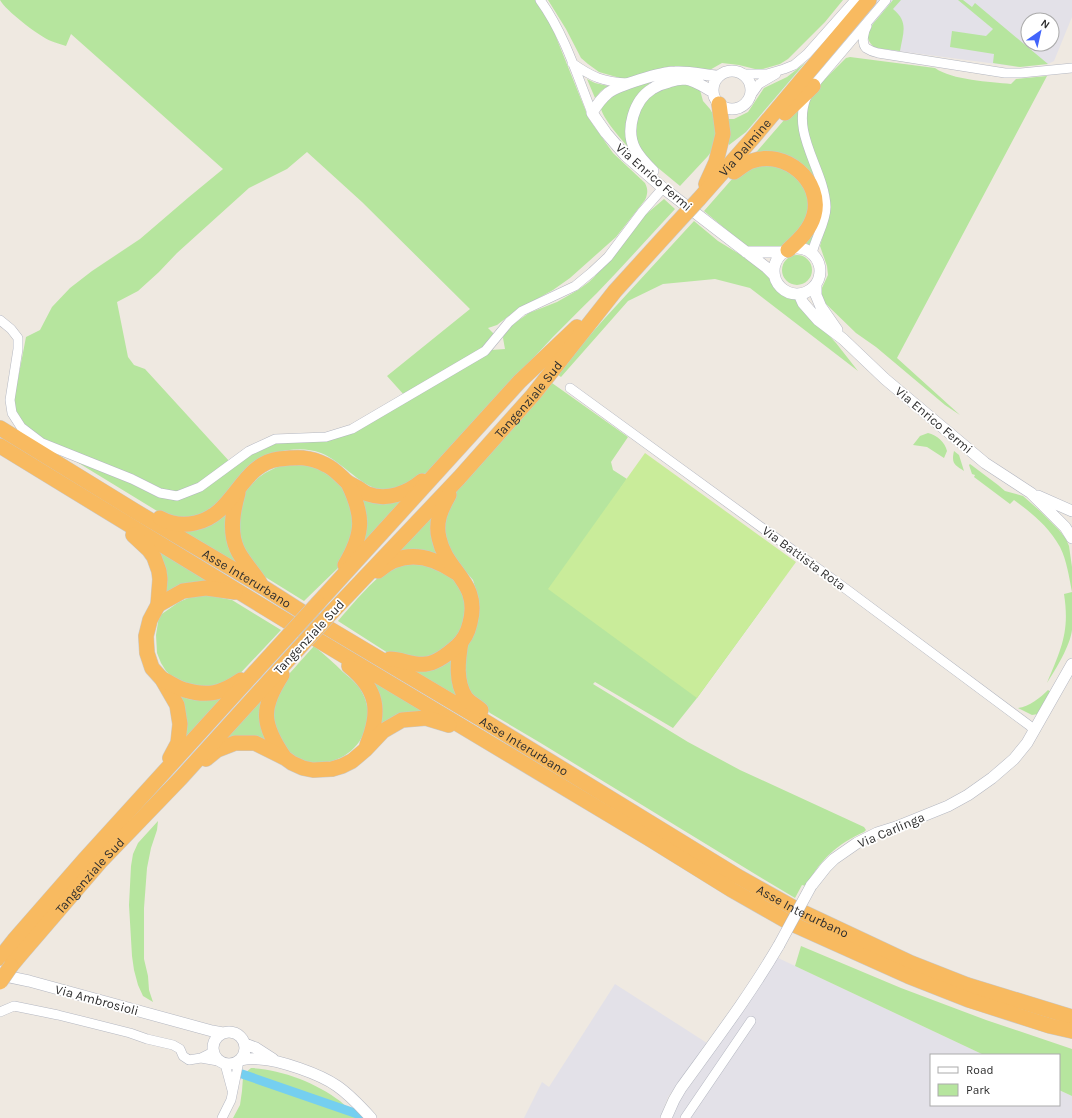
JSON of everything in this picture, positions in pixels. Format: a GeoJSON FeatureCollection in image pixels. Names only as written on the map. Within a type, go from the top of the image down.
{"type":"FeatureCollection","features":[{"type":"Feature","properties":{"kind":"highway","name":"Via Dalmine"},"geometry":{"type":"LineString","coordinates":[[615,291],[872,6]]}},
{"type":"Feature","properties":{"kind":"highway"},"geometry":{"type":"LineString","coordinates":[[699,199],[714,192],[734,172],[782,116],[813,86]]}},
{"type":"Feature","properties":{"kind":"highway"},"geometry":{"type":"LineString","coordinates":[[699,199],[716,162],[723,134],[716,98]]}},
{"type":"Feature","properties":{"kind":"highway"},"geometry":{"type":"LineString","coordinates":[[734,172],[751,161],[761,158],[773,158],[785,162],[807,179],[812,188],[815,200],[814,214],[809,228],[799,240],[786,251]]}},
{"type":"Feature","properties":{"kind":"highway","name":"Tangenziale Sud"},"geometry":{"type":"LineString","coordinates":[[0,982],[15,939],[85,859],[500,402],[615,291]]}},
{"type":"Feature","properties":{"kind":"highway","name":"Tangenziale Sud"},"geometry":{"type":"LineString","coordinates":[[4,967],[26,948],[100,862],[180,779],[298,649],[459,478],[533,395],[615,291]]}},
{"type":"Feature","properties":{"kind":"highway","name":"Asse Interurbano"},"geometry":{"type":"LineString","coordinates":[[0,428],[195,565],[732,890],[790,923],[908,976],[969,1000],[1072,1032]]}},
{"type":"Feature","properties":{"kind":"highway","name":"Asse Interurbano"},"geometry":{"type":"LineString","coordinates":[[0,446],[97,496],[263,587],[318,622],[486,722],[730,872],[796,909],[911,963],[967,985],[1072,1016]]}},
{"type":"Feature","properties":{"kind":"highway"},"geometry":{"type":"LineString","coordinates":[[97,496],[173,524],[188,525],[208,519],[217,513],[255,470],[274,460],[302,457],[326,465],[348,483],[368,494],[386,496],[414,488],[426,479],[459,448]]}},
{"type":"Feature","properties":{"kind":"highway"},"geometry":{"type":"LineString","coordinates":[[459,478],[441,509],[438,518],[439,538],[446,556],[469,590],[472,598],[470,625],[461,642],[458,667],[459,679],[467,699],[482,710],[486,722]]}},
{"type":"Feature","properties":{"kind":"highway"},"geometry":{"type":"LineString","coordinates":[[318,603],[352,554],[360,532],[357,504],[348,483]]}},
{"type":"Feature","properties":{"kind":"highway"},"geometry":{"type":"LineString","coordinates":[[239,488],[233,512],[233,531],[237,550],[263,587]]}},
{"type":"Feature","properties":{"kind":"highway"},"geometry":{"type":"LineString","coordinates":[[97,496],[142,542],[154,557],[158,565],[160,579],[158,605],[150,620],[146,636],[147,653],[152,668],[162,679],[177,706],[180,724],[178,743],[162,775]]}},
{"type":"Feature","properties":{"kind":"highway"},"geometry":{"type":"LineString","coordinates":[[332,613],[382,567],[401,558],[413,556],[424,557],[459,574]]}},
{"type":"Feature","properties":{"kind":"highway"},"geometry":{"type":"LineString","coordinates":[[158,605],[182,591],[206,588],[242,593]]}},
{"type":"Feature","properties":{"kind":"highway"},"geometry":{"type":"LineString","coordinates":[[321,642],[360,675],[371,691],[374,699],[375,714],[372,731],[365,750]]}},
{"type":"Feature","properties":{"kind":"highway"},"geometry":{"type":"LineString","coordinates":[[381,659],[395,659],[408,663],[426,664],[435,662],[443,657],[461,642]]}},
{"type":"Feature","properties":{"kind":"highway"},"geometry":{"type":"LineString","coordinates":[[285,758],[274,742],[268,727],[266,714],[268,702],[279,680],[298,649]]}},
{"type":"Feature","properties":{"kind":"highway"},"geometry":{"type":"LineString","coordinates":[[162,679],[184,690],[214,693],[232,686],[255,672]]}},
{"type":"Feature","properties":{"kind":"highway"},"geometry":{"type":"LineString","coordinates":[[180,779],[217,750],[235,743],[255,744],[303,768],[313,770],[332,770],[352,761],[384,731],[402,720],[426,718],[468,730]]}},
{"type":"Feature","properties":{"kind":"street","name":"Via Enrico Fermi"},"geometry":{"type":"LineString","coordinates":[[540,0],[561,36],[592,112],[606,133],[626,155],[663,188],[767,268],[774,275],[776,282],[786,292],[799,294],[803,303],[818,320],[843,339],[884,379],[985,463],[1031,493],[1072,511]]}},
{"type":"Feature","properties":{"kind":"street"},"geometry":{"type":"LineString","coordinates":[[0,320],[11,329],[18,338],[18,349],[10,400],[12,413],[21,428],[42,443],[132,479],[160,493],[177,496],[200,487],[248,451],[275,439],[326,436],[352,429],[485,351],[509,322],[522,311],[575,286],[608,257],[642,212],[663,188],[654,172],[643,161],[635,149],[631,136],[632,117],[642,98],[651,89],[672,81],[685,79],[701,85],[716,98],[724,108],[736,109],[741,107],[746,103],[759,84],[800,61],[854,0]]}},
{"type":"Feature","properties":{"kind":"street"},"geometry":{"type":"LineString","coordinates":[[774,275],[775,262],[778,257],[786,251],[794,248],[801,248],[812,254],[826,208],[824,194],[804,134],[802,122],[806,96],[872,6],[886,0]]}},
{"type":"Feature","properties":{"kind":"street"},"geometry":{"type":"LineString","coordinates":[[872,6],[865,28],[864,45],[866,48],[874,52],[1010,74],[1072,68]]}},
{"type":"Feature","properties":{"kind":"street"},"geometry":{"type":"LineString","coordinates":[[572,63],[599,79],[613,82],[631,83]]}},
{"type":"Feature","properties":{"kind":"street"},"geometry":{"type":"LineString","coordinates":[[716,98],[713,87],[718,76],[723,73],[729,71],[741,74],[767,74],[784,69]]}},
{"type":"Feature","properties":{"kind":"street"},"geometry":{"type":"LineString","coordinates":[[592,112],[596,105],[607,94],[618,87],[661,73],[683,72],[718,76]]}},
{"type":"Feature","properties":{"kind":"street"},"geometry":{"type":"LineString","coordinates":[[741,74],[748,82],[750,87],[749,98]]}},
{"type":"Feature","properties":{"kind":"street"},"geometry":{"type":"LineString","coordinates":[[746,252],[786,251]]}},
{"type":"Feature","properties":{"kind":"street","name":"Via Enrico Fermi"},"geometry":{"type":"LineString","coordinates":[[812,254],[817,259],[820,272],[816,285],[816,296],[821,307],[843,339]]}},
{"type":"Feature","properties":{"kind":"street"},"geometry":{"type":"LineString","coordinates":[[799,294],[811,290],[816,285]]}},
{"type":"Feature","properties":{"kind":"street","name":"Via Battista Rota"},"geometry":{"type":"LineString","coordinates":[[570,388],[848,590],[1030,726],[1034,731]]}},
{"type":"Feature","properties":{"kind":"street","name":"Via Enrico Fermi"},"geometry":{"type":"LineString","coordinates":[[1031,493],[1065,527],[1072,538]]}},
{"type":"Feature","properties":{"kind":"street","name":"Via Carlinga"},"geometry":{"type":"LineString","coordinates":[[666,1118],[681,1088],[761,975],[811,886],[826,867],[834,859],[857,843],[877,833],[948,806],[968,796],[992,778],[1014,759],[1027,743],[1072,664]]}},
{"type":"Feature","properties":{"kind":"street","name":"Via Ambrosioli"},"geometry":{"type":"LineString","coordinates":[[4,967],[29,981],[223,1033]]}},
{"type":"Feature","properties":{"kind":"street"},"geometry":{"type":"LineString","coordinates":[[0,1012],[14,1006],[130,1033],[147,1039],[173,1045],[180,1049],[183,1056],[189,1060],[217,1056],[230,1064],[240,1060],[258,1058],[279,1062],[321,1077],[336,1085],[369,1116]]}},
{"type":"Feature","properties":{"kind":"street"},"geometry":{"type":"LineString","coordinates":[[685,1118],[751,1021]]}},
{"type":"Feature","properties":{"kind":"street"},"geometry":{"type":"LineString","coordinates":[[194,1026],[217,1056],[232,1091]]}},
{"type":"Feature","properties":{"kind":"street"},"geometry":{"type":"LineString","coordinates":[[217,1056],[216,1038],[223,1033],[236,1033],[243,1040],[245,1044],[245,1052],[240,1060],[231,1100],[222,1118]]}},
{"type":"Feature","properties":{"kind":"street"},"geometry":{"type":"LineString","coordinates":[[245,1044],[256,1048],[279,1062]]}},
{"type":"Feature","properties":{"kind":"shaded area"},"geometry":{"type":"Polygon","coordinates":[[[871,0],[1072,0],[1072,17],[1060,46],[1060,12],[1020,12],[1020,52],[1058,52],[1054,61],[1048,64],[1020,67],[875,48],[868,37],[871,0]]]}},
{"type":"Feature","properties":{"kind":"shaded area"},"geometry":{"type":"Polygon","coordinates":[[[776,957],[982,1054],[930,1054],[930,1106],[1060,1106],[1060,1090],[1072,1096],[1072,1118],[668,1118],[675,1101],[776,957]]]}},
{"type":"Feature","properties":{"kind":"shaded area"},"geometry":{"type":"Polygon","coordinates":[[[615,984],[707,1043],[668,1097],[660,1118],[524,1118],[542,1082],[549,1087],[615,984]]]}},
{"type":"Feature","properties":{"kind":"green space"},"geometry":{"type":"Polygon","coordinates":[[[0,0],[535,0],[552,26],[589,119],[613,153],[645,183],[647,195],[645,200],[616,237],[570,278],[553,290],[515,311],[497,325],[488,328],[496,336],[484,349],[405,396],[387,376],[470,309],[362,202],[307,152],[287,169],[249,188],[177,253],[138,291],[117,302],[128,357],[134,365],[145,369],[230,462],[199,486],[177,495],[161,491],[52,444],[25,428],[13,405],[26,337],[40,330],[52,307],[70,288],[92,271],[140,239],[223,169],[71,34],[66,46],[51,41],[23,23],[0,0]]]}},
{"type":"Feature","properties":{"kind":"green space"},"geometry":{"type":"Polygon","coordinates":[[[548,0],[843,0],[825,22],[788,59],[780,64],[759,70],[722,63],[708,71],[671,66],[629,79],[599,72],[581,58],[566,29],[548,0]]]}},
{"type":"Feature","properties":{"kind":"green space"},"geometry":{"type":"Polygon","coordinates":[[[893,0],[901,0],[893,9],[901,19],[904,28],[900,51],[875,48],[871,44],[868,36],[872,25],[893,0]]]}},
{"type":"Feature","properties":{"kind":"green space"},"geometry":{"type":"Polygon","coordinates":[[[958,0],[963,0],[972,7],[975,3],[1020,41],[1020,52],[1034,52],[1048,64],[1020,67],[993,63],[994,54],[950,47],[952,31],[986,36],[993,29],[958,0]]]}},
{"type":"Feature","properties":{"kind":"green space"},"geometry":{"type":"Polygon","coordinates":[[[850,57],[935,68],[942,72],[961,78],[1011,84],[1016,79],[1047,76],[897,358],[960,415],[945,405],[876,347],[856,333],[825,303],[821,295],[821,290],[828,275],[827,266],[820,246],[829,214],[829,198],[825,181],[815,157],[806,128],[807,110],[810,100],[819,85],[846,58],[850,57]]]}},
{"type":"Feature","properties":{"kind":"green space"},"geometry":{"type":"Polygon","coordinates":[[[805,63],[746,132],[729,145],[727,119],[734,119],[748,112],[764,88],[787,77],[805,63]]]}},
{"type":"Feature","properties":{"kind":"green space"},"geometry":{"type":"Polygon","coordinates":[[[587,79],[595,83],[608,86],[595,98],[587,79]]]}},
{"type":"Feature","properties":{"kind":"green space"},"geometry":{"type":"Polygon","coordinates":[[[650,80],[649,86],[635,101],[633,153],[611,126],[601,109],[609,99],[615,95],[650,80]]]}},
{"type":"Feature","properties":{"kind":"green space"},"geometry":{"type":"Polygon","coordinates":[[[687,84],[700,90],[703,101],[717,121],[716,145],[708,156],[680,186],[646,158],[638,144],[636,137],[636,119],[646,98],[665,86],[687,84]]]}},
{"type":"Feature","properties":{"kind":"green space"},"geometry":{"type":"Polygon","coordinates":[[[801,103],[820,187],[814,236],[809,245],[803,241],[813,179],[752,157],[791,112],[801,103]]]}},
{"type":"Feature","properties":{"kind":"green space"},"geometry":{"type":"Polygon","coordinates":[[[772,160],[807,185],[810,215],[787,244],[780,247],[754,249],[745,245],[704,211],[740,170],[772,160]]]}},
{"type":"Feature","properties":{"kind":"green space"},"geometry":{"type":"Polygon","coordinates":[[[664,199],[675,209],[607,282],[545,345],[432,467],[419,478],[407,484],[394,489],[384,490],[375,488],[356,477],[330,457],[321,453],[303,449],[286,450],[274,453],[208,515],[181,518],[162,514],[72,459],[178,498],[250,453],[276,442],[327,439],[491,350],[505,349],[503,338],[504,333],[509,327],[529,313],[557,302],[589,282],[618,251],[644,216],[664,199]]]}},
{"type":"Feature","properties":{"kind":"green space"},"geometry":{"type":"Polygon","coordinates":[[[694,221],[718,241],[767,271],[778,291],[788,298],[795,299],[836,343],[858,371],[750,288],[715,279],[663,284],[628,301],[561,377],[558,375],[569,359],[605,318],[694,221]]]}},
{"type":"Feature","properties":{"kind":"green space"},"geometry":{"type":"Polygon","coordinates":[[[797,255],[808,259],[812,270],[808,281],[797,285],[786,281],[782,270],[786,259],[797,255]]]}},
{"type":"Feature","properties":{"kind":"green space"},"geometry":{"type":"Polygon","coordinates":[[[552,383],[628,437],[611,462],[613,470],[627,479],[620,489],[771,596],[697,698],[673,728],[595,682],[593,684],[688,742],[740,770],[864,827],[866,830],[864,832],[837,848],[823,861],[806,886],[802,885],[795,898],[490,713],[470,692],[464,676],[467,647],[478,619],[479,600],[473,580],[450,553],[445,541],[445,512],[451,499],[461,486],[552,383]]]}},
{"type":"Feature","properties":{"kind":"green space"},"geometry":{"type":"Polygon","coordinates":[[[928,433],[937,437],[944,445],[947,451],[944,458],[927,447],[913,445],[920,436],[928,433]]]}},
{"type":"Feature","properties":{"kind":"green space"},"geometry":{"type":"Polygon","coordinates":[[[954,451],[959,455],[964,471],[954,464],[954,451]]]}},
{"type":"Feature","properties":{"kind":"green space"},"geometry":{"type":"Polygon","coordinates":[[[645,453],[796,562],[697,698],[548,589],[645,453]]]}},
{"type":"Feature","properties":{"kind":"green space"},"geometry":{"type":"Polygon","coordinates":[[[970,464],[1005,491],[1023,496],[1059,530],[1069,546],[1072,567],[1072,592],[1068,569],[1060,547],[1051,533],[1034,515],[1014,500],[1010,504],[974,477],[975,475],[972,474],[970,464]]]}},
{"type":"Feature","properties":{"kind":"green space"},"geometry":{"type":"Polygon","coordinates":[[[305,465],[328,472],[341,484],[352,506],[354,536],[339,567],[304,601],[262,575],[249,560],[238,531],[243,496],[247,489],[265,473],[279,466],[305,465]]]}},
{"type":"Feature","properties":{"kind":"green space"},"geometry":{"type":"Polygon","coordinates":[[[357,492],[405,496],[362,545],[357,492]]]}},
{"type":"Feature","properties":{"kind":"green space"},"geometry":{"type":"Polygon","coordinates":[[[227,510],[244,570],[175,527],[227,510]]]}},
{"type":"Feature","properties":{"kind":"green space"},"geometry":{"type":"Polygon","coordinates":[[[434,511],[447,562],[396,554],[434,511]]]}},
{"type":"Feature","properties":{"kind":"green space"},"geometry":{"type":"Polygon","coordinates":[[[150,546],[217,586],[163,597],[150,546]]]}},
{"type":"Feature","properties":{"kind":"green space"},"geometry":{"type":"Polygon","coordinates":[[[424,561],[453,578],[465,597],[465,626],[452,645],[425,659],[388,653],[338,621],[365,590],[389,569],[402,563],[424,561]]]}},
{"type":"Feature","properties":{"kind":"green space"},"geometry":{"type":"Polygon","coordinates":[[[1072,592],[1071,636],[1062,657],[1047,683],[1060,650],[1065,630],[1066,607],[1064,594],[1072,592]]]}},
{"type":"Feature","properties":{"kind":"green space"},"geometry":{"type":"Polygon","coordinates":[[[207,595],[232,600],[281,630],[233,681],[210,690],[174,679],[166,671],[157,653],[156,635],[159,616],[179,602],[193,596],[207,595]]]}},
{"type":"Feature","properties":{"kind":"green space"},"geometry":{"type":"Polygon","coordinates":[[[314,646],[358,686],[366,703],[368,714],[367,725],[357,745],[339,758],[323,763],[308,762],[289,757],[273,721],[274,707],[281,683],[314,646]]]}},
{"type":"Feature","properties":{"kind":"green space"},"geometry":{"type":"Polygon","coordinates":[[[453,656],[462,699],[416,672],[415,669],[453,656]]]}},
{"type":"Feature","properties":{"kind":"green space"},"geometry":{"type":"Polygon","coordinates":[[[365,674],[431,714],[381,728],[365,674]]]}},
{"type":"Feature","properties":{"kind":"green space"},"geometry":{"type":"Polygon","coordinates":[[[1048,690],[1051,692],[1038,714],[1032,715],[1018,708],[1030,704],[1048,690]]]}},
{"type":"Feature","properties":{"kind":"green space"},"geometry":{"type":"Polygon","coordinates":[[[175,693],[188,699],[200,700],[227,695],[184,743],[187,722],[182,706],[175,693]]]}},
{"type":"Feature","properties":{"kind":"green space"},"geometry":{"type":"Polygon","coordinates":[[[263,696],[274,748],[217,745],[263,696]]]}},
{"type":"Feature","properties":{"kind":"green space"},"geometry":{"type":"Polygon","coordinates":[[[158,821],[147,868],[144,908],[144,959],[148,976],[149,990],[153,1002],[143,996],[134,970],[129,905],[133,854],[138,843],[158,821]]]}},
{"type":"Feature","properties":{"kind":"green space"},"geometry":{"type":"Polygon","coordinates":[[[801,946],[901,988],[986,1020],[1072,1049],[1072,1096],[1060,1090],[1060,1054],[982,1054],[795,966],[801,946]]]}},
{"type":"Feature","properties":{"kind":"green space"},"geometry":{"type":"Polygon","coordinates":[[[251,1068],[286,1074],[320,1088],[340,1101],[357,1118],[233,1118],[240,1105],[244,1074],[251,1068]]]}},
{"type":"Feature","properties":{"kind":"waterway"},"geometry":{"type":"LineString","coordinates":[[242,1074],[369,1118]]}}]}
